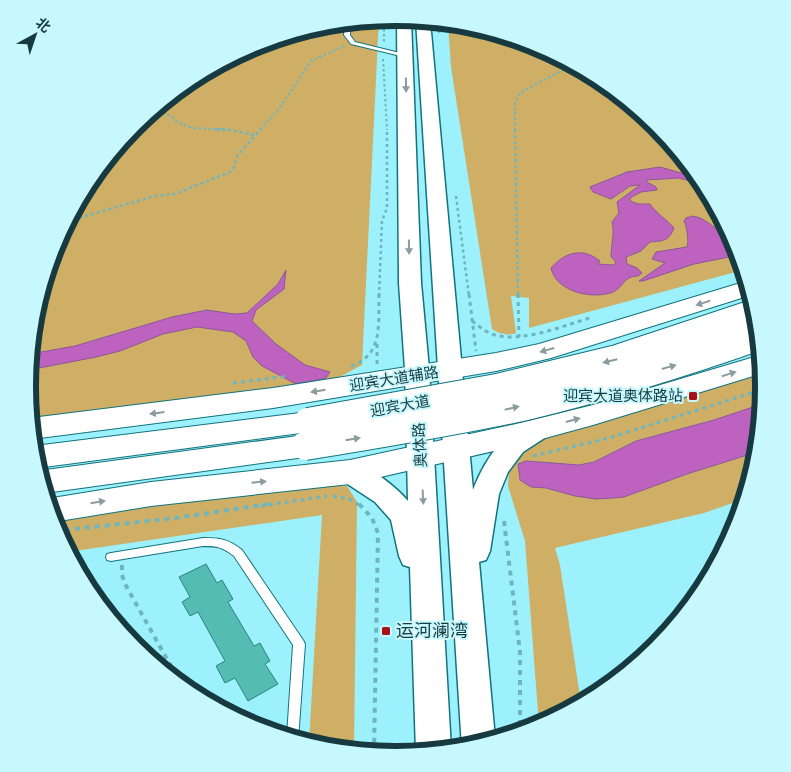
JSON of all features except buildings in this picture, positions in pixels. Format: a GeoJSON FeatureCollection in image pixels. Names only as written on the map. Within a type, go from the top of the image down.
{"type":"FeatureCollection","features":[{"type":"Feature","properties":{"kind":"main road","name":"奥体路"},"geometry":{"type":"LineString","coordinates":[[404,26],[410,282],[421,456],[433,744]]}},
{"type":"Feature","properties":{"kind":"main road"},"geometry":{"type":"LineString","coordinates":[[434,29],[449,370],[477,736]]}},
{"type":"Feature","properties":{"kind":"main road","name":"迎宾大道辅路"},"geometry":{"type":"LineString","coordinates":[[39,428],[273,398],[478,365],[542,352],[742,290]]}},
{"type":"Feature","properties":{"kind":"main road","name":"迎宾大道"},"geometry":{"type":"LineString","coordinates":[[43,456],[308,422],[497,388],[617,359],[748,316]]}},
{"type":"Feature","properties":{"kind":"main road","name":"迎宾大道"},"geometry":{"type":"LineString","coordinates":[[49,481],[304,446],[460,420],[598,388],[692,360],[752,339]]}},
{"type":"Feature","properties":{"kind":"main road"},"geometry":{"type":"LineString","coordinates":[[468,608],[479,514],[492,475],[514,445],[533,443],[661,396],[754,366]]}},
{"type":"Feature","properties":{"kind":"main road"},"geometry":{"type":"LineString","coordinates":[[57,509],[151,494],[350,472],[455,448],[533,443]]}},
{"type":"Feature","properties":{"kind":"main road"},"geometry":{"type":"LineString","coordinates":[[350,472],[385,494],[404,515],[428,610]]}},
{"type":"Feature","properties":{"kind":"lane"},"geometry":{"type":"LineString","coordinates":[[347,29],[347,35],[353,43],[405,55]]}},
{"type":"Feature","properties":{"kind":"lane"},"geometry":{"type":"LineString","coordinates":[[111,556],[202,542],[219,542],[229,546],[238,553],[300,644],[294,731]]}},
{"type":"Feature","properties":{"kind":"path"},"geometry":{"type":"LineString","coordinates":[[347,367],[367,360],[373,352],[377,336],[382,221],[387,208],[388,147],[383,50],[384,27]]}},
{"type":"Feature","properties":{"kind":"path"},"geometry":{"type":"LineString","coordinates":[[78,217],[155,196],[175,194],[230,172],[234,167],[237,156],[279,109],[311,62],[324,54],[353,43]]}},
{"type":"Feature","properties":{"kind":"path"},"geometry":{"type":"LineString","coordinates":[[519,336],[515,104],[520,93],[564,68]]}},
{"type":"Feature","properties":{"kind":"path"},"geometry":{"type":"LineString","coordinates":[[162,113],[192,128],[231,130],[254,135]]}},
{"type":"Feature","properties":{"kind":"path"},"geometry":{"type":"LineString","coordinates":[[456,196],[478,365]]}},
{"type":"Feature","properties":{"kind":"path"},"geometry":{"type":"LineString","coordinates":[[472,321],[494,335],[505,337],[519,336],[601,315]]}},
{"type":"Feature","properties":{"kind":"path"},"geometry":{"type":"LineString","coordinates":[[225,384],[294,375]]}},
{"type":"Feature","properties":{"kind":"path"},"geometry":{"type":"LineString","coordinates":[[533,443],[609,438],[755,392]]}},
{"type":"Feature","properties":{"kind":"path"},"geometry":{"type":"LineString","coordinates":[[66,530],[175,518],[334,496],[344,497],[358,503],[369,512],[376,522],[378,533],[374,745]]}},
{"type":"Feature","properties":{"kind":"path"},"geometry":{"type":"LineString","coordinates":[[503,517],[520,652],[520,723]]}},
{"type":"Feature","properties":{"kind":"path"},"geometry":{"type":"LineString","coordinates":[[122,554],[122,576],[125,584],[172,667]]}},
{"type":"Feature","properties":{"kind":"shaded area"},"geometry":{"type":"Polygon","coordinates":[[[379,27],[362,365],[293,402],[39,433],[36,386],[37,362],[39,339],[48,293],[63,248],[96,186],[141,132],[176,101],[236,63],[280,45],[325,33],[379,27]]]}},
{"type":"Feature","properties":{"kind":"shaded area"},"geometry":{"type":"Polygon","coordinates":[[[448,30],[511,45],[555,63],[615,101],[666,149],[695,186],[718,227],[737,272],[529,328],[529,298],[511,296],[516,333],[504,334],[492,329],[451,67],[448,30]]]}},
{"type":"Feature","properties":{"kind":"shaded area"},"geometry":{"type":"Polygon","coordinates":[[[660,167],[688,176],[692,182],[679,178],[647,180],[657,190],[641,192],[630,198],[630,201],[638,204],[650,204],[674,228],[670,236],[665,240],[650,242],[641,251],[626,257],[627,264],[637,268],[642,273],[628,278],[616,291],[596,295],[576,292],[560,283],[554,276],[551,268],[562,258],[574,253],[587,254],[594,257],[600,261],[598,264],[614,265],[616,262],[611,257],[612,222],[619,213],[617,202],[640,185],[630,186],[611,199],[593,192],[590,187],[627,172],[660,167]]]}},
{"type":"Feature","properties":{"kind":"shaded area"},"geometry":{"type":"Polygon","coordinates":[[[693,216],[699,218],[720,230],[731,257],[694,264],[639,281],[665,263],[652,259],[656,252],[687,247],[688,242],[684,221],[686,218],[693,216]]]}},
{"type":"Feature","properties":{"kind":"shaded area"},"geometry":{"type":"Polygon","coordinates":[[[286,270],[284,289],[256,310],[252,321],[276,344],[305,365],[330,372],[326,378],[296,384],[262,366],[253,357],[246,341],[233,332],[197,327],[163,334],[120,351],[37,369],[38,353],[75,346],[172,317],[207,310],[234,314],[247,313],[278,284],[286,270]]]}},
{"type":"Feature","properties":{"kind":"shaded area"},"geometry":{"type":"Polygon","coordinates":[[[754,365],[754,407],[714,420],[636,441],[594,462],[579,465],[526,461],[518,464],[520,480],[531,485],[595,498],[614,498],[624,497],[748,455],[736,502],[704,513],[555,548],[560,565],[580,695],[538,716],[525,541],[508,486],[509,472],[517,456],[549,428],[754,365]]]}},
{"type":"Feature","properties":{"kind":"shaded area"},"geometry":{"type":"Polygon","coordinates":[[[754,407],[748,455],[624,497],[596,499],[575,496],[546,488],[531,487],[520,480],[518,464],[526,461],[579,465],[594,462],[636,441],[714,420],[754,407]]]}},
{"type":"Feature","properties":{"kind":"shaded area"},"geometry":{"type":"Polygon","coordinates":[[[325,484],[347,486],[357,502],[354,743],[309,735],[322,515],[76,551],[61,518],[325,484]]]}},
{"type":"Feature","properties":{"kind":"place","name":"迎宾大道奥体路站"},"geometry":{"type":"Point","coordinates":[693,396]}},
{"type":"Feature","properties":{"kind":"place","name":"运河澜湾"},"geometry":{"type":"Point","coordinates":[386,631]}}]}
